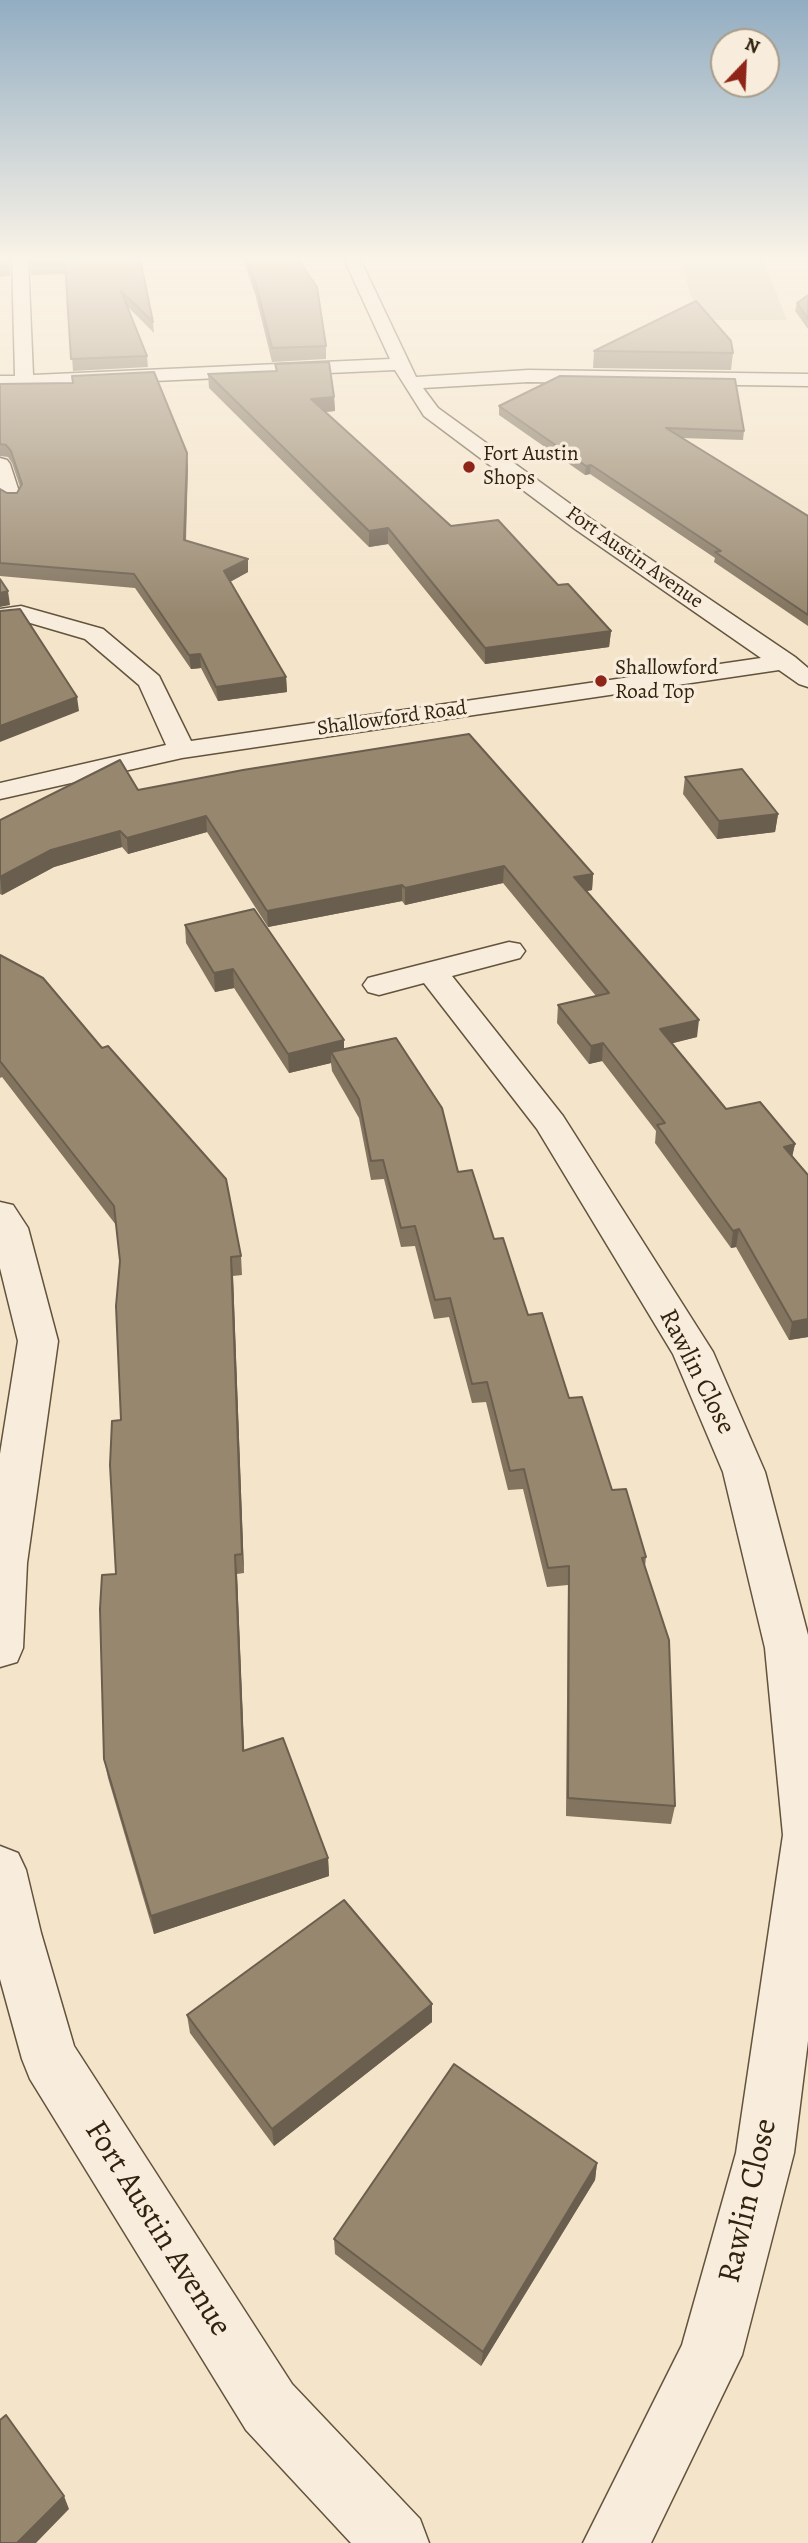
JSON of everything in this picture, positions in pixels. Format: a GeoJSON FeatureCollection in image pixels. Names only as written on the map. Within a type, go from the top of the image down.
{"type":"FeatureCollection","features":[{"type":"Feature","properties":{"kind":"street"},"geometry":{"type":"LineString","coordinates":[[0,382],[173,378]]}},
{"type":"Feature","properties":{"kind":"street","name":"Fort Austin Avenue"},"geometry":{"type":"LineString","coordinates":[[409,378],[431,412],[583,524],[808,679]]}},
{"type":"Feature","properties":{"kind":"street"},"geometry":{"type":"LineString","coordinates":[[645,378],[808,380]]}},
{"type":"Feature","properties":{"kind":"street"},"geometry":{"type":"LineString","coordinates":[[0,616],[21,613],[94,634],[150,681],[182,750]]}},
{"type":"Feature","properties":{"kind":"street","name":"Shallowford Road"},"geometry":{"type":"LineString","coordinates":[[0,791],[182,750],[786,662]]}},
{"type":"Feature","properties":{"kind":"street"},"geometry":{"type":"LineString","coordinates":[[379,985],[509,951]]}},
{"type":"Feature","properties":{"kind":"street","name":"Rawlin Close"},"geometry":{"type":"LineString","coordinates":[[433,972],[551,1124],[698,1364],[744,1472],[788,1648],[808,1836],[765,2153],[711,2355],[616,2543]]}},
{"type":"Feature","properties":{"kind":"street"},"geometry":{"type":"LineString","coordinates":[[0,1214],[9,1228],[38,1341],[5,1563],[0,1648]]}},
{"type":"Feature","properties":{"kind":"street","name":"Fort Austin Avenue"},"geometry":{"type":"LineString","coordinates":[[0,1870],[14,1933],[50,2059],[269,2407],[396,2543]]}},
{"type":"Feature","properties":{"kind":"building"},"geometry":{"type":"Polygon","coordinates":[[[72,378],[156,378],[187,453],[184,540],[248,559],[224,571],[286,677],[216,687],[200,654],[189,655],[134,574],[0,563],[0,489],[7,493],[17,493],[22,484],[11,451],[6,445],[0,444],[0,384],[73,383],[72,378]]]}},
{"type":"Feature","properties":{"kind":"building"},"geometry":{"type":"Polygon","coordinates":[[[212,378],[331,378],[334,397],[311,399],[451,526],[498,520],[558,585],[568,584],[611,631],[485,648],[388,528],[369,531],[212,378]]]}},
{"type":"Feature","properties":{"kind":"building"},"geometry":{"type":"Polygon","coordinates":[[[557,378],[735,379],[744,431],[666,428],[808,516],[808,615],[715,552],[721,551],[591,465],[586,466],[499,406],[557,378]]]}},
{"type":"Feature","properties":{"kind":"building"},"geometry":{"type":"Polygon","coordinates":[[[0,579],[8,591],[0,593],[0,579]]]}},
{"type":"Feature","properties":{"kind":"building"},"geometry":{"type":"Polygon","coordinates":[[[20,609],[77,697],[0,726],[0,611],[20,609]]]}},
{"type":"Feature","properties":{"kind":"building"},"geometry":{"type":"Polygon","coordinates":[[[469,734],[593,874],[574,877],[699,1020],[660,1029],[726,1109],[760,1102],[795,1144],[784,1147],[808,1175],[808,1319],[792,1322],[739,1229],[733,1231],[657,1125],[665,1123],[603,1043],[591,1046],[558,1005],[609,993],[504,866],[405,888],[402,885],[267,911],[206,816],[127,838],[120,831],[51,850],[0,877],[0,820],[120,760],[138,790],[243,770],[469,734]]]}},
{"type":"Feature","properties":{"kind":"building"},"geometry":{"type":"Polygon","coordinates":[[[742,769],[778,814],[719,821],[685,777],[742,769]]]}},
{"type":"Feature","properties":{"kind":"building"},"geometry":{"type":"Polygon","coordinates":[[[254,909],[344,1040],[288,1054],[233,969],[214,973],[185,925],[254,909]]]}},
{"type":"Feature","properties":{"kind":"building"},"geometry":{"type":"Polygon","coordinates":[[[0,955],[43,978],[102,1048],[108,1046],[226,1179],[241,1256],[231,1257],[242,1554],[235,1555],[243,1751],[283,1738],[328,1858],[151,1916],[104,1759],[100,1609],[102,1575],[116,1574],[110,1465],[112,1421],[121,1420],[116,1306],[120,1261],[114,1206],[0,1061],[0,955]]]}},
{"type":"Feature","properties":{"kind":"building"},"geometry":{"type":"Polygon","coordinates":[[[396,1038],[442,1108],[458,1172],[472,1170],[494,1239],[503,1238],[528,1315],[542,1313],[569,1398],[582,1397],[612,1490],[626,1489],[646,1557],[642,1558],[669,1640],[675,1806],[568,1798],[569,1566],[548,1568],[524,1469],[510,1471],[487,1382],[472,1384],[450,1298],[435,1300],[415,1226],[401,1228],[383,1160],[371,1161],[359,1099],[331,1052],[396,1038]]]}},
{"type":"Feature","properties":{"kind":"building"},"geometry":{"type":"Polygon","coordinates":[[[344,1900],[432,2004],[272,2129],[187,2015],[344,1900]]]}},
{"type":"Feature","properties":{"kind":"building"},"geometry":{"type":"Polygon","coordinates":[[[454,2064],[597,2163],[483,2352],[334,2239],[454,2064]]]}},
{"type":"Feature","properties":{"kind":"building"},"geometry":{"type":"Polygon","coordinates":[[[6,2415],[64,2496],[17,2543],[0,2543],[0,2420],[6,2415]]]}},
{"type":"Feature","properties":{"kind":"place","name":"Fort Austin Shops"},"geometry":{"type":"Point","coordinates":[469,467]}},
{"type":"Feature","properties":{"kind":"place","name":"Shallowford Road Top"},"geometry":{"type":"Point","coordinates":[601,681]}}]}
